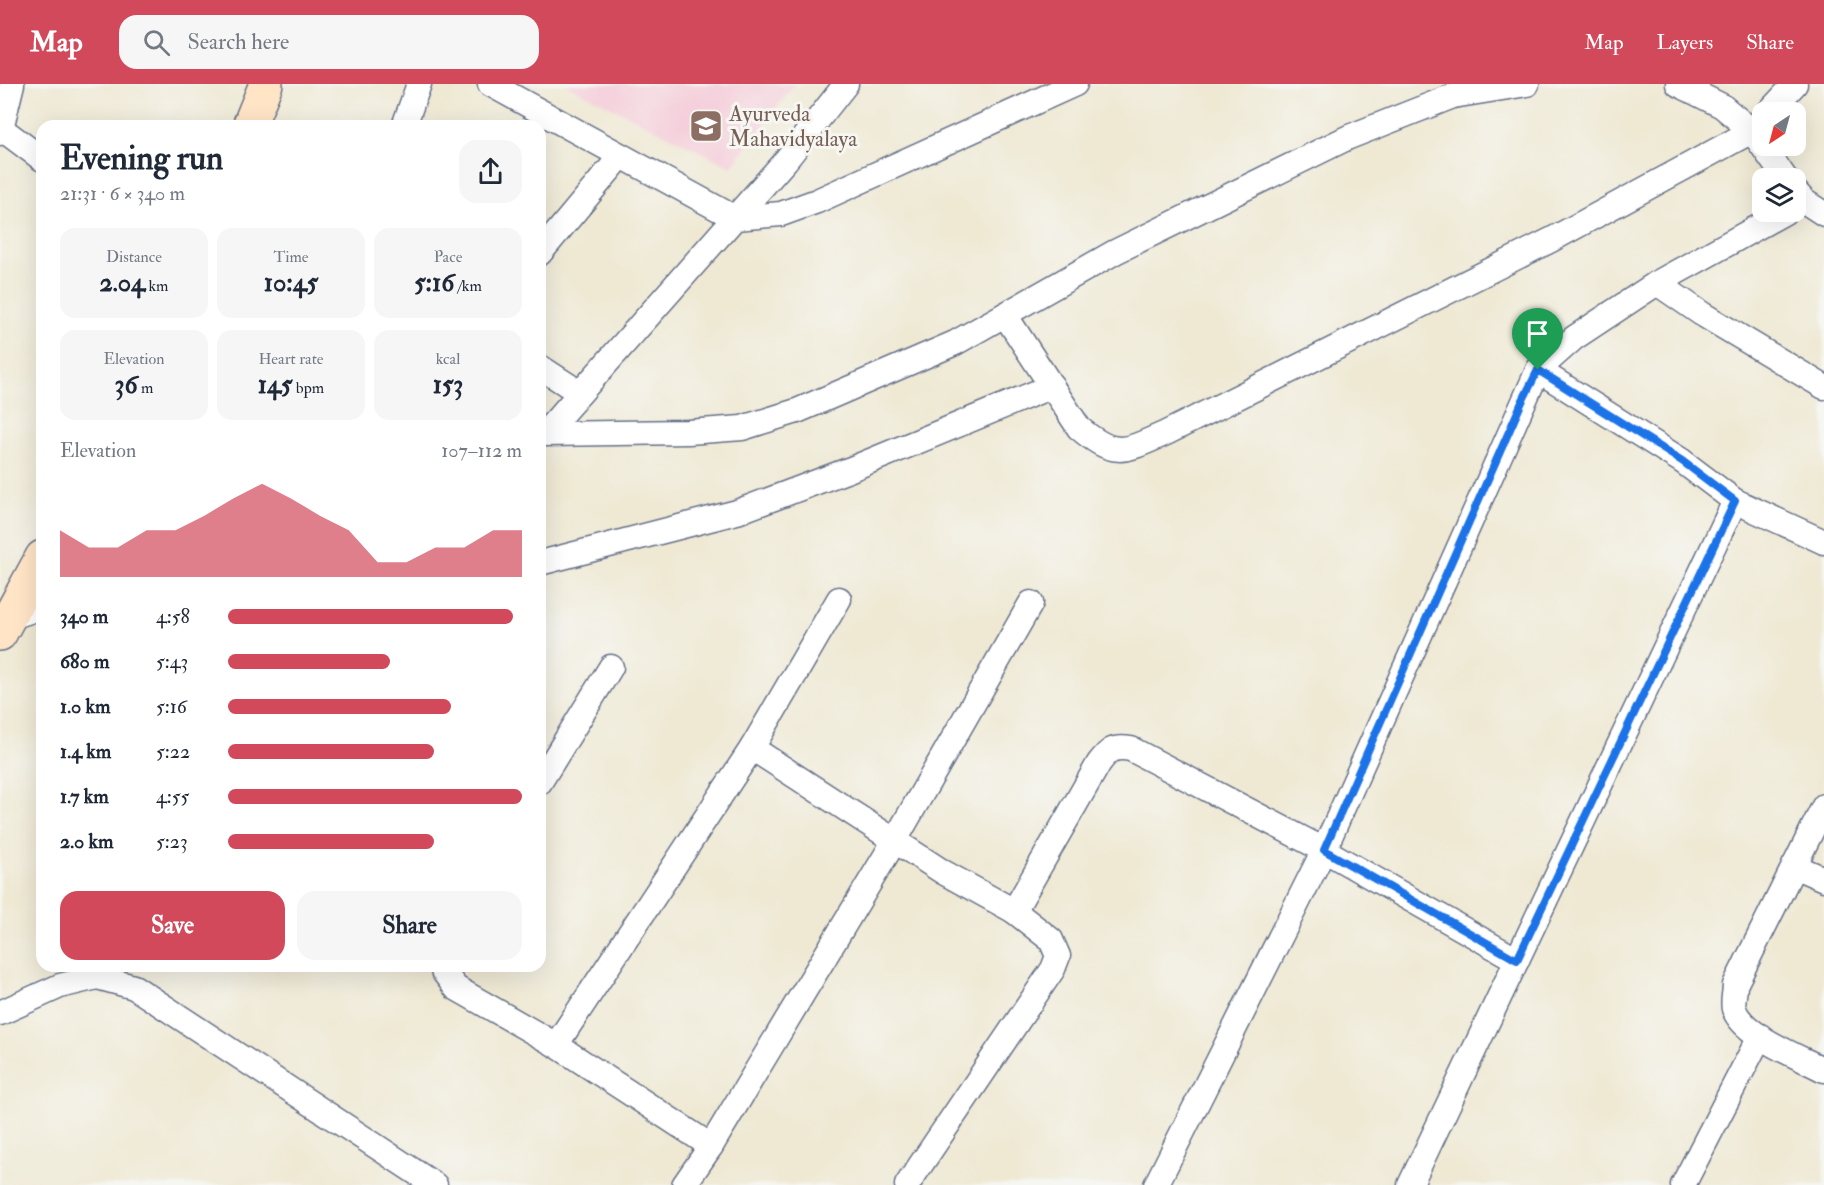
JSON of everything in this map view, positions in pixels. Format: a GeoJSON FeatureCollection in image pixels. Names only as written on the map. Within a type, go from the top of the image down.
{"type":"FeatureCollection","features":[{"type":"Feature","properties":{"kind":"street"},"geometry":{"type":"LineString","coordinates":[[12,84],[1,131],[36,155]]}},
{"type":"Feature","properties":{"kind":"street"},"geometry":{"type":"LineString","coordinates":[[251,120],[266,84]]}},
{"type":"Feature","properties":{"kind":"street"},"geometry":{"type":"LineString","coordinates":[[406,120],[419,84]]}},
{"type":"Feature","properties":{"kind":"street"},"geometry":{"type":"LineString","coordinates":[[490,84],[735,218],[781,214],[817,201],[1076,84]]}},
{"type":"Feature","properties":{"kind":"street"},"geometry":{"type":"LineString","coordinates":[[546,430],[786,160],[846,84]]}},
{"type":"Feature","properties":{"kind":"street"},"geometry":{"type":"LineString","coordinates":[[546,434],[688,432],[742,428],[808,407],[955,343],[1116,252],[1349,137],[1453,96],[1527,84]]}},
{"type":"Feature","properties":{"kind":"street"},"geometry":{"type":"LineString","coordinates":[[1678,84],[1722,106],[1752,128]]}},
{"type":"Feature","properties":{"kind":"street"},"geometry":{"type":"LineString","coordinates":[[1778,102],[1795,84]]}},
{"type":"Feature","properties":{"kind":"street"},"geometry":{"type":"LineString","coordinates":[[1005,315],[1079,428],[1096,442],[1114,450],[1130,448],[1176,428],[1752,138]]}},
{"type":"Feature","properties":{"kind":"street"},"geometry":{"type":"LineString","coordinates":[[546,246],[621,156]]}},
{"type":"Feature","properties":{"kind":"street"},"geometry":{"type":"LineString","coordinates":[[1806,207],[1824,214]]}},
{"type":"Feature","properties":{"kind":"street"},"geometry":{"type":"LineString","coordinates":[[1156,1185],[1324,850],[1538,370],[1574,338],[1657,284],[1761,222]]}},
{"type":"Feature","properties":{"kind":"street"},"geometry":{"type":"LineString","coordinates":[[1657,284],[1702,314],[1824,387]]}},
{"type":"Feature","properties":{"kind":"street"},"geometry":{"type":"LineString","coordinates":[[1538,370],[1682,461],[1735,501],[1824,542]]}},
{"type":"Feature","properties":{"kind":"street"},"geometry":{"type":"LineString","coordinates":[[546,371],[580,393]]}},
{"type":"Feature","properties":{"kind":"street"},"geometry":{"type":"LineString","coordinates":[[546,562],[737,512],[851,469],[1052,386]]}},
{"type":"Feature","properties":{"kind":"street"},"geometry":{"type":"LineString","coordinates":[[1410,1185],[1735,501]]}},
{"type":"Feature","properties":{"kind":"street"},"geometry":{"type":"LineString","coordinates":[[3,621],[36,566]]}},
{"type":"Feature","properties":{"kind":"street"},"geometry":{"type":"LineString","coordinates":[[556,1044],[753,748],[838,600]]}},
{"type":"Feature","properties":{"kind":"street"},"geometry":{"type":"LineString","coordinates":[[684,1185],[711,1146],[894,842],[1031,603]]}},
{"type":"Feature","properties":{"kind":"street"},"geometry":{"type":"LineString","coordinates":[[3,621],[36,609]]}},
{"type":"Feature","properties":{"kind":"street"},"geometry":{"type":"LineString","coordinates":[[546,772],[611,667]]}},
{"type":"Feature","properties":{"kind":"street"},"geometry":{"type":"LineString","coordinates":[[1014,911],[1099,764],[1109,751],[1119,747],[1131,749],[1324,850],[1517,960]]}},
{"type":"Feature","properties":{"kind":"street"},"geometry":{"type":"LineString","coordinates":[[753,748],[894,842],[1014,911],[1051,940],[1058,956],[1053,969],[912,1183]]}},
{"type":"Feature","properties":{"kind":"street"},"geometry":{"type":"LineString","coordinates":[[1824,806],[1736,985],[1733,1008],[1741,1022],[1760,1036],[1824,1070]]}},
{"type":"Feature","properties":{"kind":"street"},"geometry":{"type":"LineString","coordinates":[[1794,866],[1824,879]]}},
{"type":"Feature","properties":{"kind":"street"},"geometry":{"type":"LineString","coordinates":[[444,972],[456,988],[556,1044],[711,1146]]}},
{"type":"Feature","properties":{"kind":"street"},"geometry":{"type":"LineString","coordinates":[[0,1013],[60,986],[98,977],[134,987],[435,1185]]}},
{"type":"Feature","properties":{"kind":"street"},"geometry":{"type":"LineString","coordinates":[[1683,1185],[1760,1036]]}},
{"type":"Feature","properties":{"kind":"shaded area","name":"Ayurveda Mahavidyalaya"},"geometry":{"type":"Polygon","coordinates":[[[565,84],[795,84],[731,167],[565,84]]]}},
{"type":"Feature","properties":{"kind":"place","name":"Ayurveda Mahavidyalaya"},"geometry":{"type":"Point","coordinates":[706,126]}},
{"type":"Feature","properties":{"kind":"route"},"geometry":{"type":"LineString","coordinates":[[1538,370],[1682,461],[1735,501],[1517,960],[1324,850],[1538,370]]}}]}
